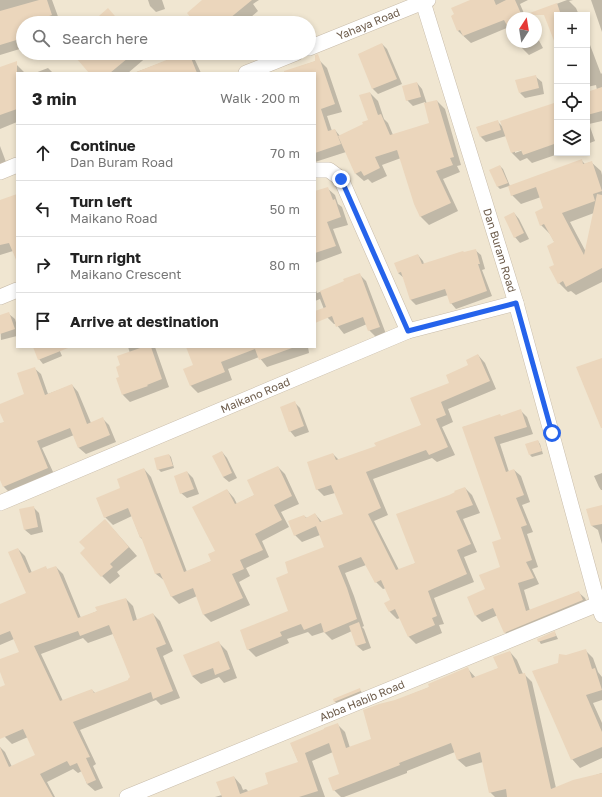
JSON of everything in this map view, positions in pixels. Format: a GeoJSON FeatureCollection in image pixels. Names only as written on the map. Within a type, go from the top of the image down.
{"type":"FeatureCollection","features":[{"type":"Feature","properties":{"kind":"street","name":"Yahaya Road"},"geometry":{"type":"LineString","coordinates":[[316,45],[425,1]]}},
{"type":"Feature","properties":{"kind":"street","name":"Dan Buram Road"},"geometry":{"type":"LineString","coordinates":[[425,1],[516,303],[600,610]]}},
{"type":"Feature","properties":{"kind":"street"},"geometry":{"type":"LineString","coordinates":[[248,72],[278,60]]}},
{"type":"Feature","properties":{"kind":"street"},"geometry":{"type":"LineString","coordinates":[[0,172],[16,165]]}},
{"type":"Feature","properties":{"kind":"street"},"geometry":{"type":"LineString","coordinates":[[316,170],[329,170],[341,179],[408,331]]}},
{"type":"Feature","properties":{"kind":"street"},"geometry":{"type":"LineString","coordinates":[[0,297],[16,290]]}},
{"type":"Feature","properties":{"kind":"street","name":"Maikano Road"},"geometry":{"type":"LineString","coordinates":[[0,503],[408,331],[516,303]]}},
{"type":"Feature","properties":{"kind":"street","name":"Abba Habib Road"},"geometry":{"type":"LineString","coordinates":[[127,797],[600,610]]}},
{"type":"Feature","properties":{"kind":"shaded area"},"geometry":{"type":"Polygon","coordinates":[[[0,0],[602,0],[602,797],[0,797],[0,0]]]}},
{"type":"Feature","properties":{"kind":"building"},"geometry":{"type":"Polygon","coordinates":[[[39,0],[47,0],[52,15],[16,16],[16,40],[0,45],[0,11],[39,0]]]}},
{"type":"Feature","properties":{"kind":"building"},"geometry":{"type":"Polygon","coordinates":[[[202,0],[252,0],[233,16],[189,16],[187,13],[202,0]]]}},
{"type":"Feature","properties":{"kind":"building"},"geometry":{"type":"Polygon","coordinates":[[[470,0],[494,0],[496,5],[506,0],[515,0],[520,12],[506,12],[506,24],[504,20],[463,36],[460,30],[457,31],[451,16],[454,14],[451,8],[470,0]]]}},
{"type":"Feature","properties":{"kind":"building"},"geometry":{"type":"Polygon","coordinates":[[[557,3],[560,12],[554,12],[554,41],[542,12],[532,12],[557,3]]]}},
{"type":"Feature","properties":{"kind":"building"},"geometry":{"type":"Polygon","coordinates":[[[108,8],[115,16],[99,16],[108,8]]]}},
{"type":"Feature","properties":{"kind":"building"},"geometry":{"type":"Polygon","coordinates":[[[382,43],[397,79],[372,89],[358,54],[382,43]]]}},
{"type":"Feature","properties":{"kind":"building"},"geometry":{"type":"Polygon","coordinates":[[[318,54],[335,104],[321,109],[328,131],[335,129],[341,144],[316,153],[316,72],[284,71],[315,61],[316,55],[318,54]]]}},
{"type":"Feature","properties":{"kind":"building"},"geometry":{"type":"Polygon","coordinates":[[[78,60],[126,60],[111,72],[88,72],[78,60]]]}},
{"type":"Feature","properties":{"kind":"building"},"geometry":{"type":"Polygon","coordinates":[[[166,60],[192,60],[197,72],[136,72],[166,60]]]}},
{"type":"Feature","properties":{"kind":"building"},"geometry":{"type":"Polygon","coordinates":[[[17,61],[16,109],[0,115],[0,67],[17,61]]]}},
{"type":"Feature","properties":{"kind":"building"},"geometry":{"type":"Polygon","coordinates":[[[536,75],[539,88],[519,93],[515,80],[536,75]]]}},
{"type":"Feature","properties":{"kind":"building"},"geometry":{"type":"Polygon","coordinates":[[[417,82],[421,97],[406,101],[402,86],[417,82]]]}},
{"type":"Feature","properties":{"kind":"building"},"geometry":{"type":"Polygon","coordinates":[[[602,87],[602,111],[590,114],[590,91],[602,87]]]}},
{"type":"Feature","properties":{"kind":"building"},"geometry":{"type":"Polygon","coordinates":[[[370,92],[378,115],[381,114],[390,135],[429,123],[424,103],[437,100],[454,157],[450,158],[453,165],[436,171],[451,203],[420,217],[414,204],[397,150],[375,157],[380,168],[364,176],[361,171],[355,174],[338,136],[368,120],[359,95],[370,92]]]}},
{"type":"Feature","properties":{"kind":"building"},"geometry":{"type":"Polygon","coordinates":[[[554,103],[554,144],[523,155],[521,150],[511,153],[500,121],[554,103]]]}},
{"type":"Feature","properties":{"kind":"building"},"geometry":{"type":"Polygon","coordinates":[[[498,120],[501,130],[480,137],[476,127],[498,120]]]}},
{"type":"Feature","properties":{"kind":"building"},"geometry":{"type":"Polygon","coordinates":[[[582,159],[583,164],[592,161],[602,191],[593,194],[595,201],[562,213],[584,255],[597,194],[602,195],[602,268],[566,287],[563,281],[558,284],[549,267],[554,265],[547,246],[554,242],[544,224],[540,226],[535,212],[543,208],[536,187],[511,196],[508,186],[582,159]]]}},
{"type":"Feature","properties":{"kind":"building"},"geometry":{"type":"Polygon","coordinates":[[[500,165],[508,183],[497,187],[489,170],[500,165]]]}},
{"type":"Feature","properties":{"kind":"building"},"geometry":{"type":"Polygon","coordinates":[[[328,187],[333,200],[335,199],[341,217],[327,222],[336,246],[316,253],[316,191],[328,187]]]}},
{"type":"Feature","properties":{"kind":"building"},"geometry":{"type":"Polygon","coordinates":[[[16,194],[16,260],[9,243],[0,245],[0,200],[16,194]]]}},
{"type":"Feature","properties":{"kind":"building"},"geometry":{"type":"Polygon","coordinates":[[[514,212],[524,233],[514,238],[504,217],[514,212]]]}},
{"type":"Feature","properties":{"kind":"building"},"geometry":{"type":"Polygon","coordinates":[[[476,249],[480,264],[478,264],[487,291],[450,304],[445,289],[410,300],[401,272],[398,273],[394,263],[418,254],[422,264],[463,251],[476,249]]]}},
{"type":"Feature","properties":{"kind":"building"},"geometry":{"type":"Polygon","coordinates":[[[360,273],[380,327],[368,331],[363,317],[336,327],[332,316],[316,323],[316,311],[326,307],[320,291],[344,281],[343,279],[360,273]]]}},
{"type":"Feature","properties":{"kind":"building"},"geometry":{"type":"Polygon","coordinates":[[[9,312],[15,329],[0,334],[0,315],[9,312]]]}},
{"type":"Feature","properties":{"kind":"building"},"geometry":{"type":"Polygon","coordinates":[[[33,348],[68,348],[38,360],[33,348]]]}},
{"type":"Feature","properties":{"kind":"building"},"geometry":{"type":"Polygon","coordinates":[[[140,348],[151,348],[162,379],[147,385],[148,386],[122,395],[116,378],[119,377],[116,367],[120,365],[117,356],[140,348]]]}},
{"type":"Feature","properties":{"kind":"building"},"geometry":{"type":"Polygon","coordinates":[[[186,348],[292,348],[259,360],[255,349],[221,362],[225,372],[190,386],[183,369],[193,365],[186,348]]]}},
{"type":"Feature","properties":{"kind":"building"},"geometry":{"type":"Polygon","coordinates":[[[478,354],[490,381],[441,402],[446,415],[436,419],[448,447],[429,455],[426,450],[366,472],[381,508],[368,514],[396,570],[415,563],[396,514],[449,495],[455,492],[454,491],[465,487],[473,505],[456,511],[471,544],[457,550],[467,574],[428,591],[437,616],[432,618],[435,625],[408,637],[395,609],[389,612],[384,603],[390,600],[381,580],[375,583],[361,557],[338,566],[357,619],[324,633],[321,623],[304,630],[301,624],[280,632],[282,636],[247,650],[240,630],[288,611],[276,578],[288,573],[285,562],[324,547],[316,526],[294,536],[288,521],[304,515],[306,518],[315,513],[320,522],[343,514],[331,485],[316,490],[307,462],[333,453],[336,460],[376,446],[374,443],[421,425],[410,398],[449,383],[446,375],[468,365],[466,360],[478,354]]]}},
{"type":"Feature","properties":{"kind":"building"},"geometry":{"type":"Polygon","coordinates":[[[602,358],[602,428],[601,428],[576,367],[602,358]]]}},
{"type":"Feature","properties":{"kind":"building"},"geometry":{"type":"Polygon","coordinates":[[[35,367],[45,395],[72,384],[87,424],[103,417],[110,435],[78,448],[70,428],[37,441],[48,468],[3,487],[0,480],[0,423],[4,422],[0,413],[0,404],[24,394],[17,373],[35,367]]]}},
{"type":"Feature","properties":{"kind":"building"},"geometry":{"type":"Polygon","coordinates":[[[295,401],[304,426],[289,432],[280,407],[295,401]]]}},
{"type":"Feature","properties":{"kind":"building"},"geometry":{"type":"Polygon","coordinates":[[[521,409],[527,427],[494,437],[506,472],[514,469],[524,495],[516,498],[527,525],[521,527],[532,560],[526,562],[534,578],[518,583],[526,611],[579,591],[583,600],[504,633],[493,608],[475,616],[467,597],[485,589],[479,575],[500,567],[492,542],[501,539],[462,427],[500,414],[501,416],[521,409]]]}},
{"type":"Feature","properties":{"kind":"building"},"geometry":{"type":"Polygon","coordinates":[[[538,440],[542,451],[529,455],[525,444],[538,440]]]}},
{"type":"Feature","properties":{"kind":"building"},"geometry":{"type":"Polygon","coordinates":[[[222,451],[232,473],[223,477],[212,456],[222,451]]]}},
{"type":"Feature","properties":{"kind":"building"},"geometry":{"type":"Polygon","coordinates":[[[169,454],[173,466],[157,470],[154,458],[169,454]]]}},
{"type":"Feature","properties":{"kind":"building"},"geometry":{"type":"Polygon","coordinates":[[[278,466],[292,496],[274,505],[282,520],[255,534],[263,550],[240,560],[244,569],[232,574],[243,598],[203,615],[193,588],[171,597],[160,573],[155,574],[128,508],[104,518],[96,498],[120,488],[117,479],[144,468],[184,572],[211,561],[208,554],[215,551],[192,507],[227,489],[235,504],[254,495],[247,480],[278,466]]]}},
{"type":"Feature","properties":{"kind":"building"},"geometry":{"type":"Polygon","coordinates":[[[187,471],[194,489],[180,494],[174,476],[187,471]]]}},
{"type":"Feature","properties":{"kind":"building"},"geometry":{"type":"Polygon","coordinates":[[[602,505],[602,524],[591,526],[586,509],[602,505]]]}},
{"type":"Feature","properties":{"kind":"building"},"geometry":{"type":"Polygon","coordinates":[[[34,506],[38,527],[24,530],[19,509],[34,506]]]}},
{"type":"Feature","properties":{"kind":"building"},"geometry":{"type":"Polygon","coordinates":[[[105,519],[129,547],[110,564],[113,567],[101,577],[80,553],[85,548],[79,542],[105,519]]]}},
{"type":"Feature","properties":{"kind":"building"},"geometry":{"type":"Polygon","coordinates":[[[18,548],[29,573],[46,566],[47,569],[56,566],[78,618],[97,611],[95,607],[126,598],[133,621],[153,613],[166,644],[156,648],[173,691],[153,699],[151,692],[73,722],[90,757],[86,758],[96,780],[87,784],[77,763],[70,766],[67,761],[40,774],[53,797],[0,797],[0,747],[9,767],[35,755],[23,729],[0,739],[0,687],[5,685],[0,672],[0,659],[19,652],[10,631],[0,635],[0,604],[26,593],[8,552],[18,548]],[[109,625],[80,636],[78,631],[34,646],[60,701],[92,689],[94,693],[128,680],[130,677],[109,625]]]}},
{"type":"Feature","properties":{"kind":"building"},"geometry":{"type":"Polygon","coordinates":[[[359,622],[366,643],[356,646],[349,626],[359,622]]]}},
{"type":"Feature","properties":{"kind":"building"},"geometry":{"type":"Polygon","coordinates":[[[555,631],[556,636],[538,642],[537,639],[555,631]]]}},
{"type":"Feature","properties":{"kind":"building"},"geometry":{"type":"Polygon","coordinates":[[[219,641],[230,669],[215,675],[213,668],[192,676],[183,655],[219,641]]]}},
{"type":"Feature","properties":{"kind":"building"},"geometry":{"type":"Polygon","coordinates":[[[586,649],[592,669],[595,668],[602,690],[586,695],[602,732],[602,747],[571,760],[532,671],[558,663],[559,654],[566,655],[586,649]]]}},
{"type":"Feature","properties":{"kind":"building"},"geometry":{"type":"Polygon","coordinates":[[[510,651],[519,674],[525,673],[551,789],[573,780],[602,773],[602,797],[507,797],[506,789],[489,793],[480,752],[457,760],[451,743],[333,791],[328,778],[339,774],[329,743],[305,753],[318,791],[299,797],[222,797],[216,782],[234,776],[240,794],[268,784],[265,773],[298,762],[290,743],[338,723],[346,748],[371,739],[363,710],[429,687],[428,684],[468,667],[472,678],[498,668],[493,657],[510,651]]]}},
{"type":"Feature","properties":{"kind":"building"},"geometry":{"type":"Polygon","coordinates":[[[360,688],[361,691],[334,702],[333,699],[360,688]]]}},
{"type":"Feature","properties":{"kind":"route"},"geometry":{"type":"LineString","coordinates":[[341,179],[408,331],[516,303],[552,433]]}}]}
